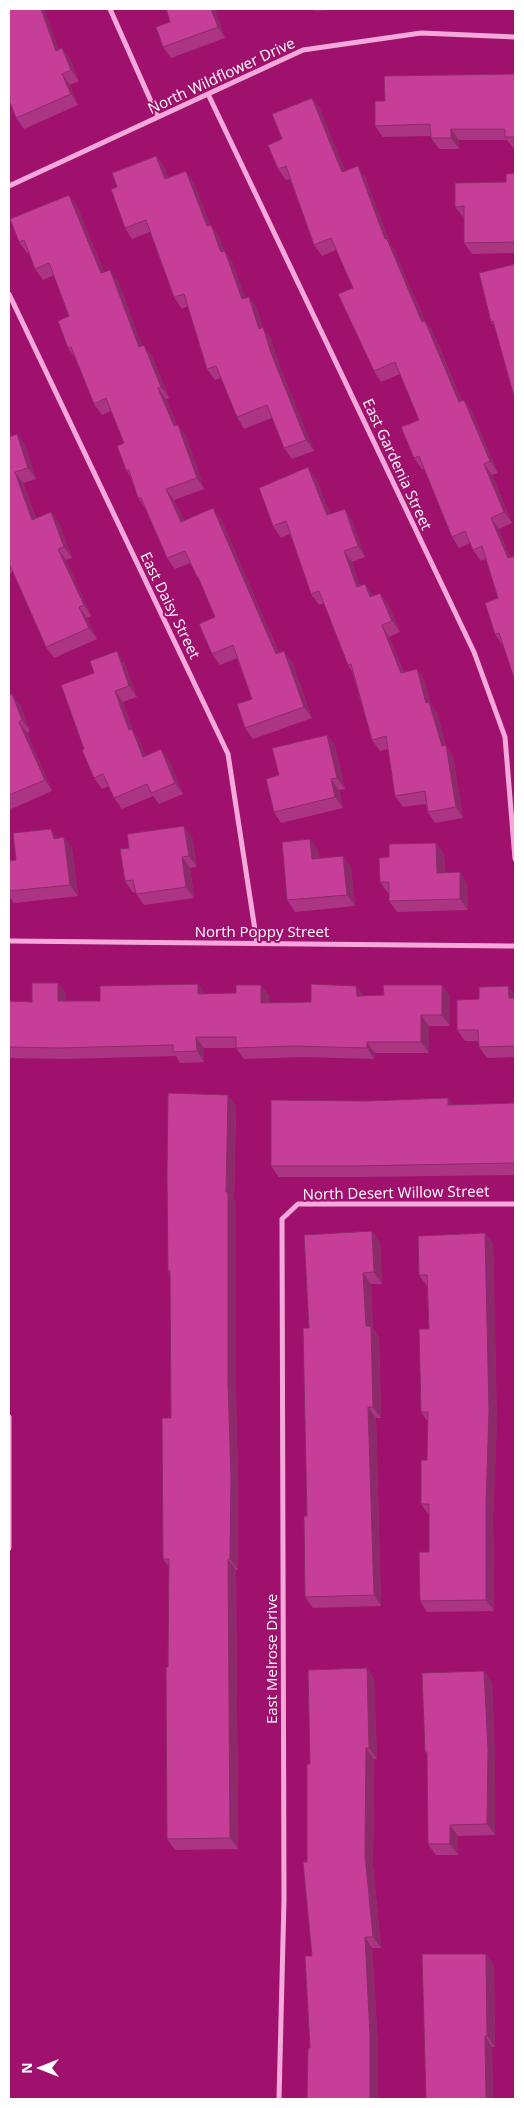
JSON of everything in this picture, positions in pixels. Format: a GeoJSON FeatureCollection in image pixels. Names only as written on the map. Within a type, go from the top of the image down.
{"type":"FeatureCollection","features":[{"type":"Feature","properties":{"kind":"street"},"geometry":{"type":"LineString","coordinates":[[110,9],[158,117]]}},
{"type":"Feature","properties":{"kind":"street","name":"North Wildflower Drive"},"geometry":{"type":"LineString","coordinates":[[9,186],[303,50],[421,33],[515,37]]}},
{"type":"Feature","properties":{"kind":"street","name":"East Gardenia Street"},"geometry":{"type":"LineString","coordinates":[[208,94],[474,652],[505,737],[515,859]]}},
{"type":"Feature","properties":{"kind":"street","name":"East Daisy Street"},"geometry":{"type":"LineString","coordinates":[[9,294],[228,754],[257,943]]}},
{"type":"Feature","properties":{"kind":"street","name":"North Poppy Street"},"geometry":{"type":"LineString","coordinates":[[9,941],[515,946]]}},
{"type":"Feature","properties":{"kind":"street","name":"North Desert Willow Street"},"geometry":{"type":"LineString","coordinates":[[282,1219],[298,1204],[515,1204]]}},
{"type":"Feature","properties":{"kind":"street","name":"East Melrose Drive"},"geometry":{"type":"LineString","coordinates":[[280,2099],[284,1900],[282,1219]]}},
{"type":"Feature","properties":{"kind":"street"},"geometry":{"type":"LineString","coordinates":[[9,1417],[9,1548]]}},
{"type":"Feature","properties":{"kind":"building"},"geometry":{"type":"Polygon","coordinates":[[[9,9],[41,9],[56,51],[62,48],[71,70],[62,74],[71,94],[16,118],[9,100],[9,9]]]}},
{"type":"Feature","properties":{"kind":"building"},"geometry":{"type":"Polygon","coordinates":[[[166,9],[211,9],[218,27],[163,47],[156,27],[170,22],[166,9]]]}},
{"type":"Feature","properties":{"kind":"building"},"geometry":{"type":"Polygon","coordinates":[[[515,74],[515,137],[505,137],[505,129],[451,129],[451,138],[431,138],[430,124],[375,126],[375,101],[385,101],[384,76],[515,74]]]}},
{"type":"Feature","properties":{"kind":"building"},"geometry":{"type":"Polygon","coordinates":[[[312,98],[342,172],[358,166],[385,239],[387,239],[422,322],[425,321],[459,402],[464,400],[490,461],[484,464],[504,512],[491,518],[508,558],[515,556],[515,681],[499,633],[495,634],[485,603],[498,598],[482,546],[473,550],[465,531],[452,537],[419,456],[414,458],[401,427],[419,420],[395,362],[374,371],[338,294],[353,288],[331,238],[314,245],[286,166],[278,169],[268,145],[282,139],[272,114],[312,98]]]}},
{"type":"Feature","properties":{"kind":"building"},"geometry":{"type":"Polygon","coordinates":[[[156,156],[165,179],[186,171],[207,226],[211,225],[221,252],[225,251],[242,299],[249,297],[259,329],[263,327],[271,353],[306,440],[284,448],[267,405],[237,417],[216,366],[207,369],[184,294],[174,297],[146,220],[125,228],[111,189],[117,187],[112,173],[156,156]]]}},
{"type":"Feature","properties":{"kind":"building"},"geometry":{"type":"Polygon","coordinates":[[[515,173],[515,242],[464,243],[464,206],[455,207],[455,183],[506,182],[506,174],[515,173]]]}},
{"type":"Feature","properties":{"kind":"building"},"geometry":{"type":"Polygon","coordinates":[[[69,195],[101,273],[110,270],[139,347],[144,345],[161,387],[158,388],[174,426],[178,425],[197,478],[166,489],[181,522],[213,508],[276,654],[284,651],[304,707],[245,728],[237,704],[252,699],[233,645],[212,654],[199,624],[215,617],[198,577],[185,551],[167,558],[141,498],[138,498],[129,470],[126,470],[117,446],[124,443],[106,398],[94,404],[71,347],[68,348],[58,321],[69,316],[49,263],[35,269],[24,240],[19,242],[10,219],[69,195]]]}},
{"type":"Feature","properties":{"kind":"building"},"geometry":{"type":"Polygon","coordinates":[[[515,264],[515,400],[493,321],[491,322],[479,273],[515,264]]]}},
{"type":"Feature","properties":{"kind":"building"},"geometry":{"type":"Polygon","coordinates":[[[17,434],[28,468],[15,472],[32,520],[51,512],[64,547],[58,549],[84,605],[79,607],[89,628],[46,647],[9,563],[9,437],[17,434]]]}},
{"type":"Feature","properties":{"kind":"building"},"geometry":{"type":"Polygon","coordinates":[[[308,467],[327,515],[345,509],[358,546],[344,551],[357,587],[365,584],[370,597],[380,593],[392,621],[382,625],[401,673],[417,669],[426,703],[429,702],[442,746],[446,745],[456,807],[428,812],[425,791],[395,796],[386,736],[372,740],[351,664],[348,665],[319,591],[311,594],[286,521],[273,526],[259,488],[308,467]]]}},
{"type":"Feature","properties":{"kind":"building"},"geometry":{"type":"Polygon","coordinates":[[[117,651],[129,686],[115,691],[129,730],[132,729],[143,757],[161,749],[175,783],[151,793],[147,784],[114,798],[103,774],[94,778],[82,750],[84,749],[61,685],[94,673],[90,661],[117,651]]]}},
{"type":"Feature","properties":{"kind":"building"},"geometry":{"type":"Polygon","coordinates":[[[12,694],[22,720],[19,722],[45,780],[9,795],[9,695],[12,694]]]}},
{"type":"Feature","properties":{"kind":"building"},"geometry":{"type":"Polygon","coordinates":[[[327,735],[337,778],[331,779],[335,797],[274,812],[266,779],[279,775],[272,748],[327,735]]]}},
{"type":"Feature","properties":{"kind":"building"},"geometry":{"type":"Polygon","coordinates":[[[184,826],[189,856],[182,857],[186,887],[136,894],[133,880],[125,881],[120,849],[129,848],[127,834],[184,826]]]}},
{"type":"Feature","properties":{"kind":"building"},"geometry":{"type":"Polygon","coordinates":[[[51,829],[54,839],[64,837],[70,885],[9,891],[9,861],[16,860],[13,833],[51,829]]]}},
{"type":"Feature","properties":{"kind":"building"},"geometry":{"type":"Polygon","coordinates":[[[310,839],[312,859],[343,856],[347,895],[287,900],[282,842],[310,839]]]}},
{"type":"Feature","properties":{"kind":"building"},"geometry":{"type":"Polygon","coordinates":[[[436,843],[437,873],[460,872],[460,899],[389,901],[389,882],[380,882],[379,858],[389,857],[389,844],[436,843]]]}},
{"type":"Feature","properties":{"kind":"building"},"geometry":{"type":"Polygon","coordinates":[[[32,983],[58,983],[58,1001],[100,1001],[100,986],[198,984],[198,994],[236,993],[236,985],[261,985],[261,1003],[311,1002],[311,984],[356,986],[357,996],[384,995],[383,985],[442,985],[442,1015],[421,1015],[421,1042],[367,1042],[367,1048],[294,1046],[236,1048],[236,1037],[196,1037],[197,1051],[173,1052],[173,1045],[58,1048],[9,1047],[9,1001],[32,1002],[32,983]]]}},
{"type":"Feature","properties":{"kind":"building"},"geometry":{"type":"Polygon","coordinates":[[[508,986],[509,998],[515,998],[515,1046],[479,1047],[478,1030],[457,1030],[457,1000],[479,999],[479,987],[508,986]]]}},
{"type":"Feature","properties":{"kind":"building"},"geometry":{"type":"Polygon","coordinates":[[[168,1093],[228,1095],[226,1192],[228,1192],[228,1383],[231,1476],[230,1559],[228,1559],[230,1838],[167,1839],[166,1667],[168,1667],[169,1559],[163,1559],[162,1418],[171,1418],[167,1174],[168,1093]]]}},
{"type":"Feature","properties":{"kind":"building"},"geometry":{"type":"Polygon","coordinates":[[[448,1098],[448,1105],[515,1103],[515,1163],[271,1166],[271,1100],[366,1101],[448,1098]]]}},
{"type":"Feature","properties":{"kind":"building"},"geometry":{"type":"Polygon","coordinates":[[[372,1231],[374,1272],[363,1273],[366,1326],[371,1326],[373,1407],[368,1407],[374,1595],[305,1597],[304,1516],[307,1516],[303,1328],[309,1328],[304,1235],[372,1231]]]}},
{"type":"Feature","properties":{"kind":"building"},"geometry":{"type":"Polygon","coordinates":[[[485,1233],[489,1410],[486,1600],[420,1601],[419,1552],[429,1552],[429,1504],[421,1504],[421,1460],[427,1460],[428,1412],[421,1412],[419,1329],[429,1329],[427,1275],[419,1275],[418,1236],[485,1233]]]}},
{"type":"Feature","properties":{"kind":"building"},"geometry":{"type":"Polygon","coordinates":[[[367,1668],[369,1748],[366,1748],[365,1855],[373,1937],[365,1937],[370,2035],[370,2099],[307,2099],[308,2048],[310,2048],[305,1956],[312,1956],[303,1862],[307,1862],[307,1764],[310,1764],[308,1670],[367,1668]]]}},
{"type":"Feature","properties":{"kind":"building"},"geometry":{"type":"Polygon","coordinates":[[[484,1671],[488,1749],[487,1824],[450,1825],[450,1844],[428,1844],[427,1752],[425,1752],[422,1673],[484,1671]]]}},
{"type":"Feature","properties":{"kind":"building"},"geometry":{"type":"Polygon","coordinates":[[[422,1954],[486,1954],[486,2099],[426,2099],[422,1954]]]}}]}
